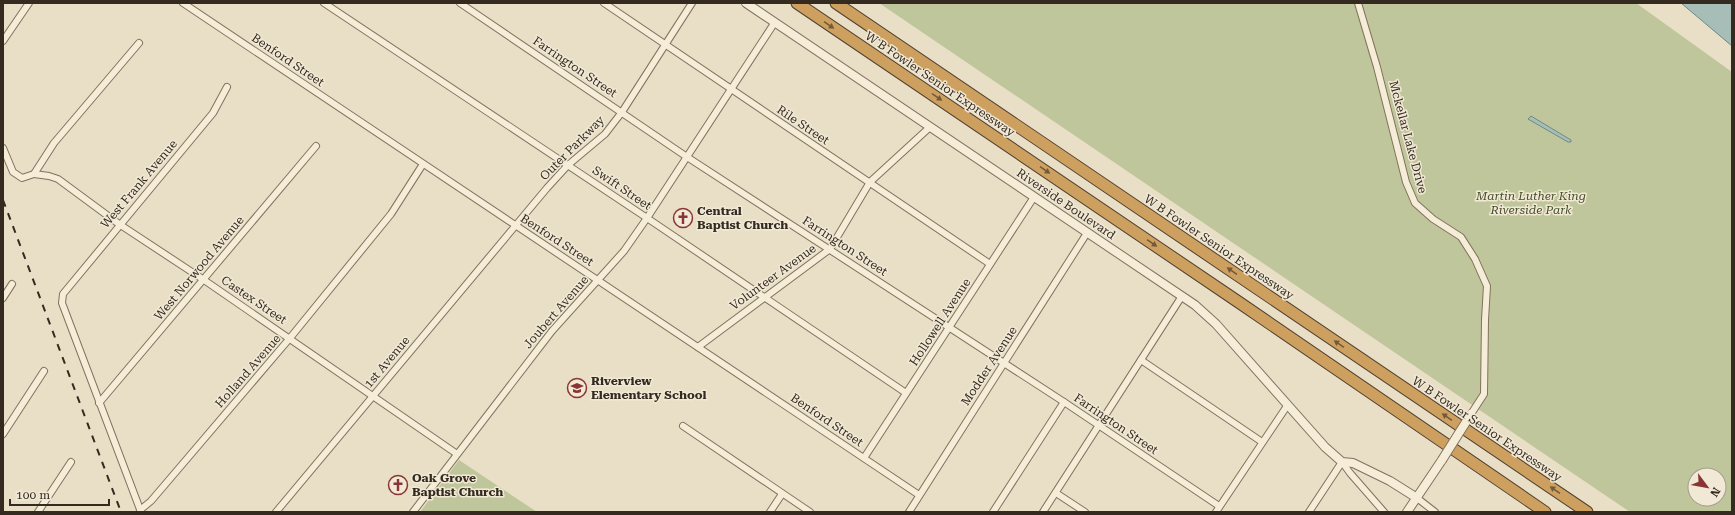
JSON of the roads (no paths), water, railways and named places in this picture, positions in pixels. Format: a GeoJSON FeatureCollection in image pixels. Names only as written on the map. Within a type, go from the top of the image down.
{"type":"FeatureCollection","features":[{"type":"Feature","properties":{"kind":"highway","name":"W B Fowler Senior Expressway"},"geometry":{"type":"LineString","coordinates":[[797,3],[1231,296],[1545,512]]}},
{"type":"Feature","properties":{"kind":"highway","name":"W B Fowler Senior Expressway"},"geometry":{"type":"LineString","coordinates":[[836,3],[1587,512]]}},
{"type":"Feature","properties":{"kind":"street"},"geometry":{"type":"LineString","coordinates":[[3,41],[29,3]]}},
{"type":"Feature","properties":{"kind":"street","name":"Benford Street"},"geometry":{"type":"LineString","coordinates":[[183,3],[919,495]]}},
{"type":"Feature","properties":{"kind":"street","name":"Swift Street"},"geometry":{"type":"LineString","coordinates":[[324,3],[568,165],[906,393]]}},
{"type":"Feature","properties":{"kind":"street","name":"Farrington Street"},"geometry":{"type":"LineString","coordinates":[[460,3],[687,157],[1099,425],[1218,509]]}},
{"type":"Feature","properties":{"kind":"street","name":"Rile Street"},"geometry":{"type":"LineString","coordinates":[[604,3],[990,264]]}},
{"type":"Feature","properties":{"kind":"street","name":"Outer Parkway"},"geometry":{"type":"LineString","coordinates":[[515,226],[568,165],[605,134],[622,112],[692,3]]}},
{"type":"Feature","properties":{"kind":"street","name":"Riverside Boulevard"},"geometry":{"type":"LineString","coordinates":[[746,3],[1182,296],[1210,318],[1287,406],[1325,447],[1342,462],[1384,512]]}},
{"type":"Feature","properties":{"kind":"street","name":"Mckellar Lake Drive"},"geometry":{"type":"LineString","coordinates":[[1358,3],[1377,67],[1406,182],[1415,203],[1433,219],[1461,237],[1475,259],[1487,286],[1484,394],[1471,414]]}},
{"type":"Feature","properties":{"kind":"street","name":"Joubert Avenue"},"geometry":{"type":"LineString","coordinates":[[413,512],[552,331],[624,251],[775,22]]}},
{"type":"Feature","properties":{"kind":"street"},"geometry":{"type":"LineString","coordinates":[[3,148],[14,172],[22,178],[34,174],[54,143],[139,43]]}},
{"type":"Feature","properties":{"kind":"street","name":"West Frank Avenue"},"geometry":{"type":"LineString","coordinates":[[99,403],[62,303],[63,294],[119,224],[213,113],[227,87]]}},
{"type":"Feature","properties":{"kind":"street","name":"Volunteer Avenue"},"geometry":{"type":"LineString","coordinates":[[698,347],[830,249],[870,182],[930,127]]}},
{"type":"Feature","properties":{"kind":"street","name":"West Norwood Avenue"},"geometry":{"type":"LineString","coordinates":[[99,403],[316,146]]}},
{"type":"Feature","properties":{"kind":"street","name":"Holland Avenue"},"geometry":{"type":"LineString","coordinates":[[140,511],[290,338],[391,214],[423,164]]}},
{"type":"Feature","properties":{"kind":"street","name":"Castex Street"},"geometry":{"type":"LineString","coordinates":[[34,174],[50,176],[58,179],[119,224],[290,338],[457,454]]}},
{"type":"Feature","properties":{"kind":"street","name":"Hollowell Avenue"},"geometry":{"type":"LineString","coordinates":[[864,458],[1034,197]]}},
{"type":"Feature","properties":{"kind":"street","name":"1st Avenue"},"geometry":{"type":"LineString","coordinates":[[276,512],[515,226]]}},
{"type":"Feature","properties":{"kind":"street","name":"Modder Avenue"},"geometry":{"type":"LineString","coordinates":[[909,512],[1088,233]]}},
{"type":"Feature","properties":{"kind":"street"},"geometry":{"type":"LineString","coordinates":[[3,298],[12,284]]}},
{"type":"Feature","properties":{"kind":"street"},"geometry":{"type":"LineString","coordinates":[[1043,512],[1182,296]]}},
{"type":"Feature","properties":{"kind":"street"},"geometry":{"type":"LineString","coordinates":[[1141,360],[1262,442]]}},
{"type":"Feature","properties":{"kind":"street"},"geometry":{"type":"LineString","coordinates":[[3,434],[44,371]]}},
{"type":"Feature","properties":{"kind":"street"},"geometry":{"type":"LineString","coordinates":[[993,512],[1064,402]]}},
{"type":"Feature","properties":{"kind":"street"},"geometry":{"type":"LineString","coordinates":[[99,403],[140,511]]}},
{"type":"Feature","properties":{"kind":"street"},"geometry":{"type":"LineString","coordinates":[[1218,509],[1287,406]]}},
{"type":"Feature","properties":{"kind":"street"},"geometry":{"type":"LineString","coordinates":[[1408,512],[1471,414]]}},
{"type":"Feature","properties":{"kind":"street"},"geometry":{"type":"LineString","coordinates":[[683,426],[810,512]]}},
{"type":"Feature","properties":{"kind":"street"},"geometry":{"type":"LineString","coordinates":[[38,512],[71,462]]}},
{"type":"Feature","properties":{"kind":"street"},"geometry":{"type":"LineString","coordinates":[[1309,512],[1342,462]]}},
{"type":"Feature","properties":{"kind":"street","name":"Riverside Boulevard"},"geometry":{"type":"LineString","coordinates":[[1342,462],[1353,463],[1390,481],[1417,498],[1435,512]]}},
{"type":"Feature","properties":{"kind":"street"},"geometry":{"type":"LineString","coordinates":[[1056,493],[1085,512]]}},
{"type":"Feature","properties":{"kind":"street"},"geometry":{"type":"LineString","coordinates":[[770,512],[782,494]]}},
{"type":"Feature","properties":{"kind":"water"},"geometry":{"type":"Polygon","coordinates":[[[1681,3],[1732,3],[1732,46],[1681,3]]]}},
{"type":"Feature","properties":{"kind":"water"},"geometry":{"type":"Polygon","coordinates":[[[1531,116],[1571,140],[1571,142],[1568,142],[1528,119],[1531,116]]]}},
{"type":"Feature","properties":{"kind":"railway"},"geometry":{"type":"LineString","coordinates":[[3,200],[121,512]]}},
{"type":"Feature","properties":{"kind":"place","name":"Central Baptist Church"},"geometry":{"type":"Point","coordinates":[683,218]}},
{"type":"Feature","properties":{"kind":"place","name":"Riverview Elementary School"},"geometry":{"type":"Point","coordinates":[577,388]}},
{"type":"Feature","properties":{"kind":"place","name":"Oak Grove Baptist Church"},"geometry":{"type":"Point","coordinates":[398,485]}},
{"type":"Feature","properties":{"kind":"park label","name":"Martin Luther King Riverside Park"},"geometry":{"type":"Point","coordinates":[1531,203]}}]}
